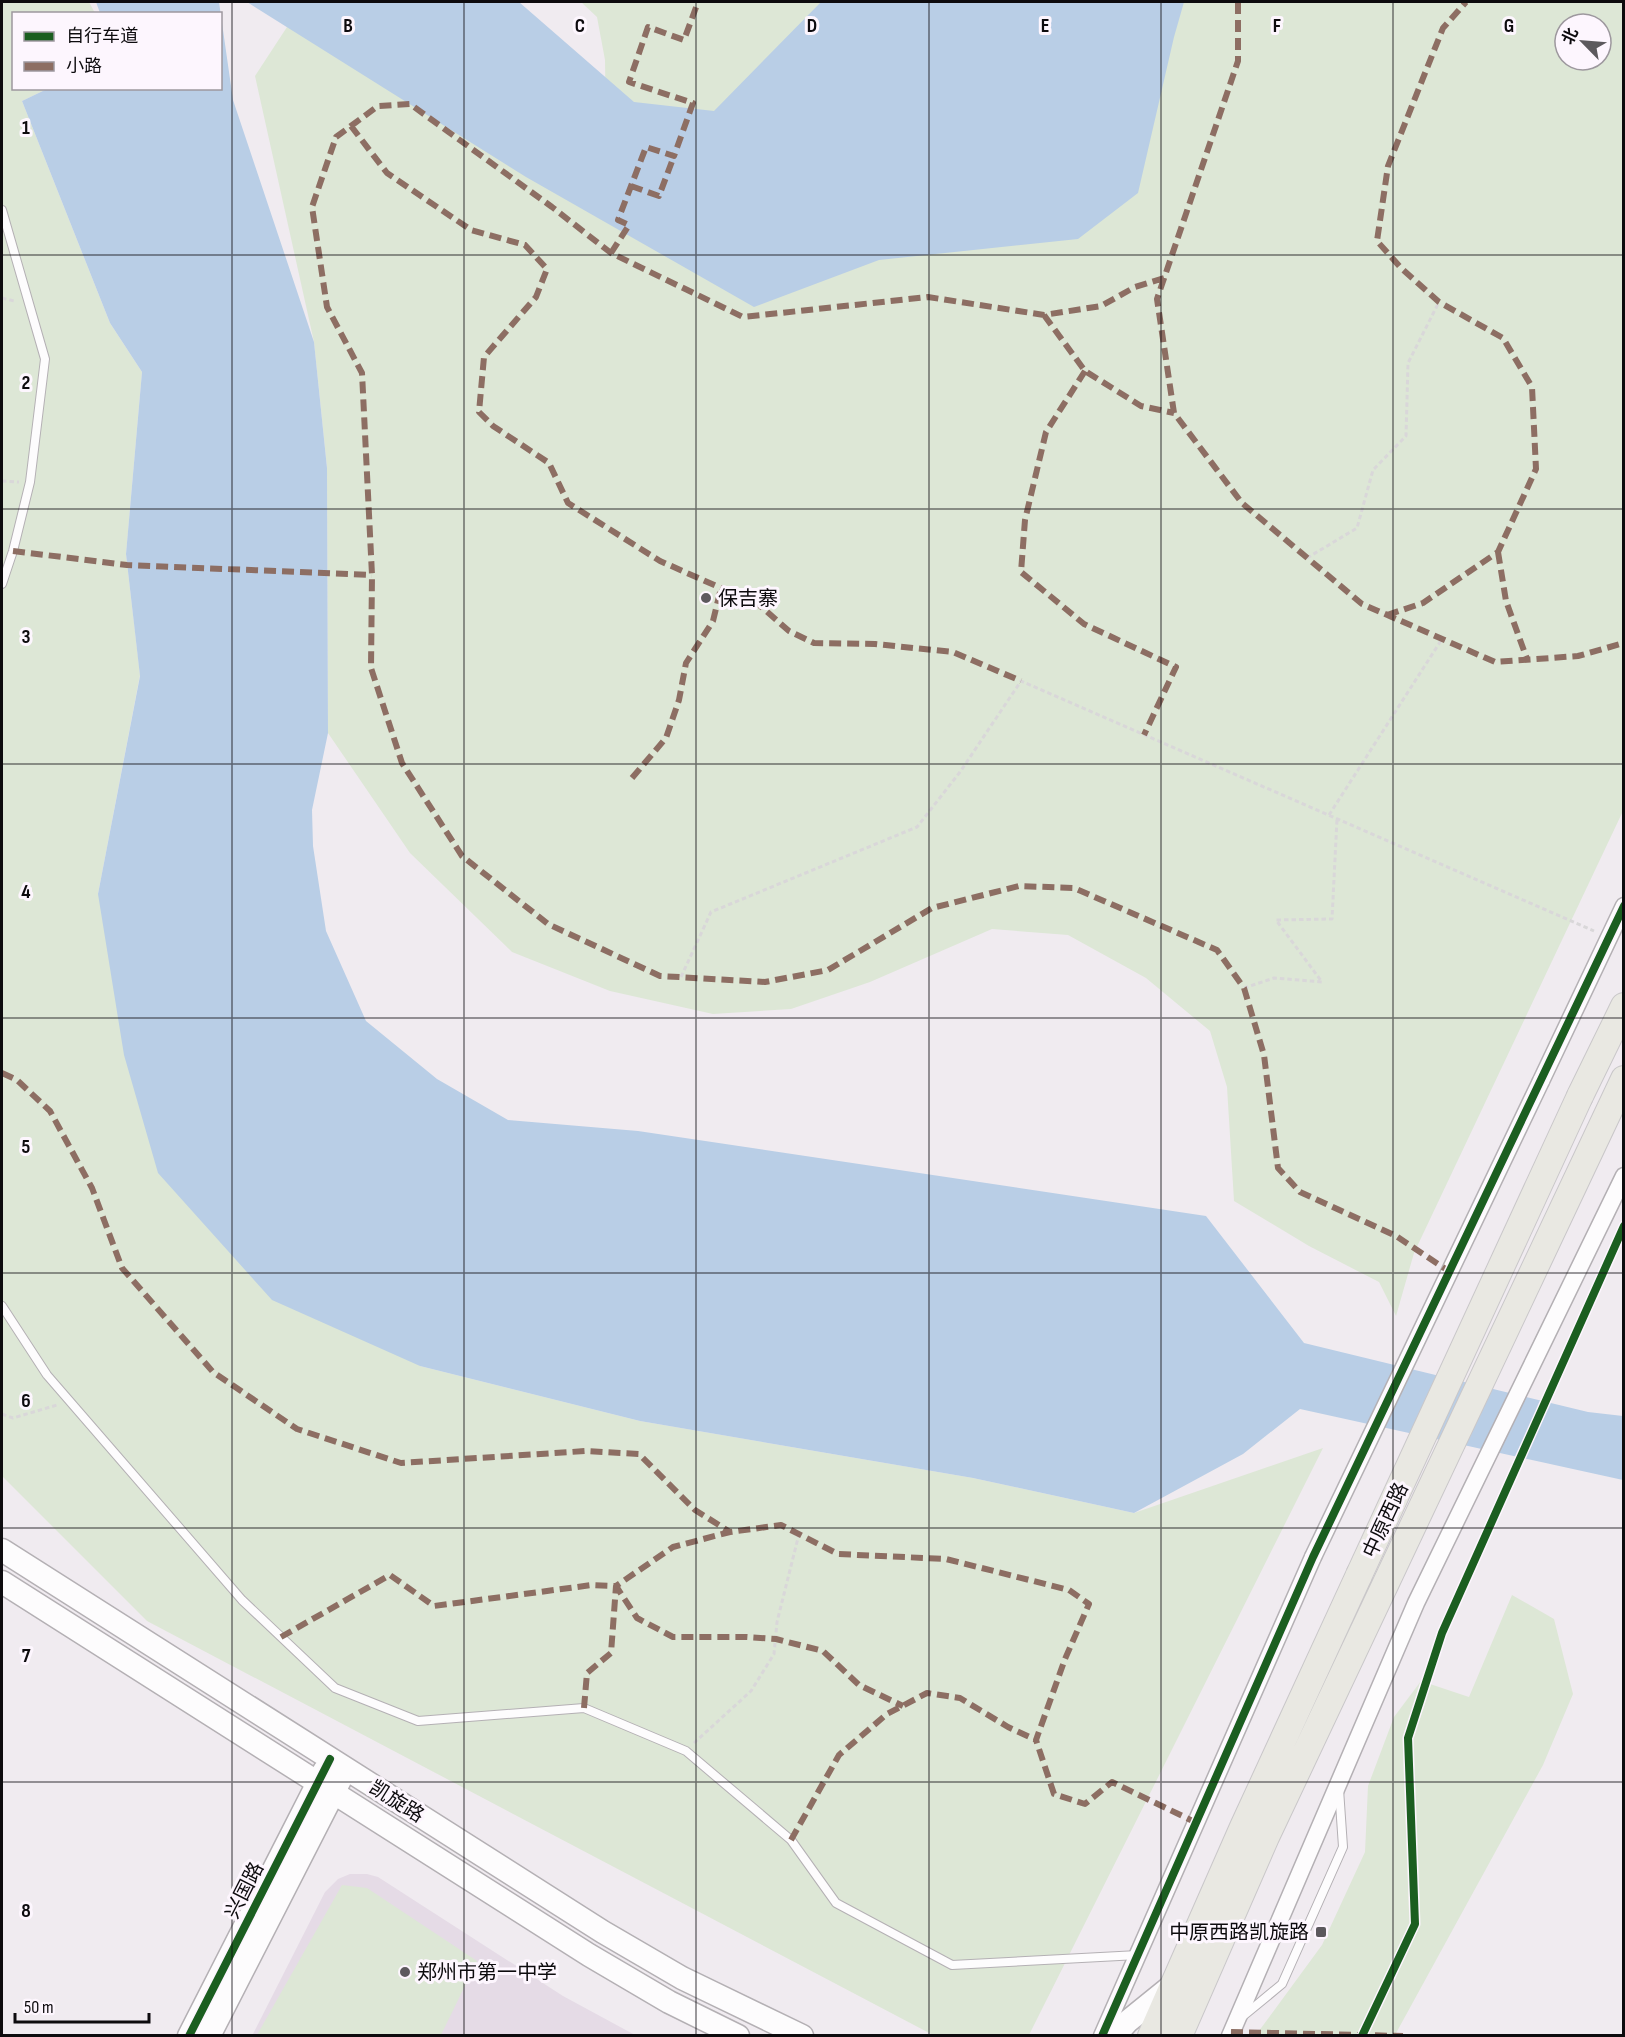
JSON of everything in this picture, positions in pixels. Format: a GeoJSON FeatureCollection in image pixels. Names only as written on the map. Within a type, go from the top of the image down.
{"type":"FeatureCollection","features":[{"type":"Feature","properties":{"kind":"main road","name":"中原西路"},"geometry":{"type":"LineString","coordinates":[[1151,2036],[1243,1827],[1623,1006]]}},
{"type":"Feature","properties":{"kind":"main road","name":"中原西路"},"geometry":{"type":"LineString","coordinates":[[1179,2036],[1271,1827],[1623,1079]]}},
{"type":"Feature","properties":{"kind":"main road","name":"凯旋路"},"geometry":{"type":"LineString","coordinates":[[2,1550],[613,1938],[691,1982],[802,2036]]}},
{"type":"Feature","properties":{"kind":"main road","name":"凯旋路"},"geometry":{"type":"LineString","coordinates":[[2,1582],[589,1955],[669,2002],[738,2036]]}},
{"type":"Feature","properties":{"kind":"main road","name":"兴国路"},"geometry":{"type":"LineString","coordinates":[[189,2036],[338,1764]]}},
{"type":"Feature","properties":{"kind":"main road","name":"兴国路"},"geometry":{"type":"LineString","coordinates":[[209,2036],[325,1788]]}},
{"type":"Feature","properties":{"kind":"main road"},"geometry":{"type":"LineString","coordinates":[[1115,2036],[1133,2016],[1174,1984]]}},
{"type":"Feature","properties":{"kind":"street"},"geometry":{"type":"LineString","coordinates":[[1102,2036],[1313,1557],[1623,906]]}},
{"type":"Feature","properties":{"kind":"street"},"geometry":{"type":"LineString","coordinates":[[1232,2029],[1416,1604],[1623,1176]]}},
{"type":"Feature","properties":{"kind":"lane"},"geometry":{"type":"LineString","coordinates":[[2,210],[45,359],[30,482],[13,551],[2,584]]}},
{"type":"Feature","properties":{"kind":"lane"},"geometry":{"type":"LineString","coordinates":[[2,1306],[46,1375],[243,1600],[335,1688],[418,1721],[584,1708],[686,1751],[791,1840],[836,1903],[952,1965],[1139,1955]]}},
{"type":"Feature","properties":{"kind":"lane"},"geometry":{"type":"LineString","coordinates":[[1232,2029],[1282,1984],[1343,1847],[1339,1785]]}},
{"type":"Feature","properties":{"kind":"path"},"geometry":{"type":"LineString","coordinates":[[1307,558],[1358,528],[1373,470],[1406,436],[1408,363],[1439,302]]}},
{"type":"Feature","properties":{"kind":"path"},"geometry":{"type":"LineString","coordinates":[[1329,816],[1442,639]]}},
{"type":"Feature","properties":{"kind":"path"},"geometry":{"type":"LineString","coordinates":[[681,977],[711,912],[917,827],[960,772],[1021,681],[1608,938]]}},
{"type":"Feature","properties":{"kind":"path"},"geometry":{"type":"LineString","coordinates":[[1244,988],[1274,978],[1322,982],[1276,920],[1332,919],[1337,819]]}},
{"type":"Feature","properties":{"kind":"path"},"geometry":{"type":"LineString","coordinates":[[2,1414],[13,1418],[69,1401]]}},
{"type":"Feature","properties":{"kind":"path"},"geometry":{"type":"LineString","coordinates":[[686,1751],[751,1691],[774,1654],[777,1622],[799,1534]]}},
{"type":"Feature","properties":{"kind":"shaded area","name":"郑州市第一中学"},"geometry":{"type":"Polygon","coordinates":[[[350,1874],[367,1874],[378,1877],[563,1996],[635,2035],[252,2036],[325,1892],[338,1879],[350,1874]]]}},
{"type":"Feature","properties":{"kind":"green space"},"geometry":{"type":"Polygon","coordinates":[[[2,2],[89,2],[94,12],[12,12],[12,90],[45,90],[22,101],[110,323],[142,372],[126,554],[140,675],[98,894],[420,1366],[640,1421],[973,1478],[1134,1513],[1323,1448],[1029,2035],[933,2035],[147,1621],[2,1476],[2,2]]]}},
{"type":"Feature","properties":{"kind":"green space"},"geometry":{"type":"Polygon","coordinates":[[[581,2],[1623,2],[1623,811],[1414,1253],[1396,1316],[1379,1282],[1309,1246],[1234,1201],[1227,1087],[1210,1031],[1146,978],[1068,935],[992,929],[870,982],[791,1009],[713,1014],[610,991],[512,952],[410,853],[328,733],[327,468],[314,342],[255,76],[287,27],[334,35],[606,138],[605,60],[597,17],[581,2]]]}},
{"type":"Feature","properties":{"kind":"green space"},"geometry":{"type":"Polygon","coordinates":[[[1512,1595],[1554,1619],[1573,1694],[1543,1765],[1395,2035],[1256,2035],[1322,1945],[1365,1852],[1368,1786],[1394,1717],[1421,1681],[1469,1697],[1512,1595]]]}},
{"type":"Feature","properties":{"kind":"green space","name":"郑州市第一中学"},"geometry":{"type":"Polygon","coordinates":[[[342,1885],[367,1888],[477,1961],[441,2035],[257,2035],[342,1885]]]}},
{"type":"Feature","properties":{"kind":"water"},"geometry":{"type":"Polygon","coordinates":[[[96,2],[219,2],[220,12],[100,12],[96,2]]]}},
{"type":"Feature","properties":{"kind":"water"},"geometry":{"type":"Polygon","coordinates":[[[247,2],[519,2],[634,102],[714,111],[821,2],[1184,2],[1138,193],[1078,239],[879,260],[754,307],[526,177],[247,2]]]}},
{"type":"Feature","properties":{"kind":"water"},"geometry":{"type":"Polygon","coordinates":[[[222,23],[233,100],[314,342],[327,468],[328,733],[312,810],[313,846],[326,931],[366,1021],[437,1079],[508,1120],[638,1131],[1206,1216],[1304,1343],[1588,1412],[1623,1416],[1623,1480],[1300,1409],[1243,1454],[1134,1513],[973,1478],[640,1421],[420,1366],[272,1300],[158,1173],[124,1055],[98,894],[140,676],[126,554],[142,372],[110,323],[22,101],[45,90],[222,90],[222,23]]]}},
{"type":"Feature","properties":{"kind":"marked path"},"geometry":{"type":"LineString","coordinates":[[611,253],[629,225],[618,220],[646,147],[674,156],[693,103],[629,82],[648,27],[684,40],[698,2]]}},
{"type":"Feature","properties":{"kind":"marked path"},"geometry":{"type":"LineString","coordinates":[[1238,2],[1238,61],[1157,299],[1174,413],[1242,503],[1362,604],[1495,662],[1578,656],[1624,643]]}},
{"type":"Feature","properties":{"kind":"marked path"},"geometry":{"type":"LineString","coordinates":[[1387,615],[1423,603],[1498,552],[1536,469],[1532,387],[1503,338],[1439,302],[1401,268],[1377,241],[1388,166],[1443,28],[1466,2]]}},
{"type":"Feature","properties":{"kind":"marked path"},"geometry":{"type":"LineString","coordinates":[[1164,278],[1135,287],[1101,306],[1044,315],[928,297],[743,317],[611,253],[552,207],[410,104],[378,106],[336,137],[312,207],[327,307],[362,373],[372,575],[371,668],[402,763],[462,856],[548,924],[660,976],[765,982],[828,970],[932,908],[1019,886],[1074,888],[1217,950],[1244,988],[1264,1055],[1278,1168],[1300,1192],[1396,1236],[1450,1272]]}},
{"type":"Feature","properties":{"kind":"marked path"},"geometry":{"type":"LineString","coordinates":[[351,126],[387,173],[471,230],[525,245],[547,269],[536,297],[484,357],[479,412],[493,426],[549,463],[568,503],[660,561],[730,592],[749,596],[789,631],[814,643],[875,644],[953,652],[1021,681]]}},
{"type":"Feature","properties":{"kind":"marked path"},"geometry":{"type":"LineString","coordinates":[[631,186],[659,196],[674,156]]}},
{"type":"Feature","properties":{"kind":"marked path"},"geometry":{"type":"LineString","coordinates":[[1044,315],[1085,371],[1141,406],[1174,413]]}},
{"type":"Feature","properties":{"kind":"marked path"},"geometry":{"type":"LineString","coordinates":[[1085,371],[1046,432],[1025,520],[1021,572],[1084,624],[1176,667],[1144,735]]}},
{"type":"Feature","properties":{"kind":"marked path"},"geometry":{"type":"LineString","coordinates":[[13,551],[127,565],[372,575]]}},
{"type":"Feature","properties":{"kind":"marked path"},"geometry":{"type":"LineString","coordinates":[[1498,552],[1506,601],[1527,659]]}},
{"type":"Feature","properties":{"kind":"marked path"},"geometry":{"type":"LineString","coordinates":[[632,778],[666,738],[679,700],[686,663],[713,621],[721,588]]}},
{"type":"Feature","properties":{"kind":"marked path"},"geometry":{"type":"LineString","coordinates":[[2,1073],[17,1080],[50,1111],[92,1188],[122,1268],[213,1372],[297,1429],[401,1463],[586,1451],[639,1454],[695,1510],[730,1532]]}},
{"type":"Feature","properties":{"kind":"marked path"},"geometry":{"type":"LineString","coordinates":[[584,1708],[587,1673],[611,1653],[616,1586],[673,1547],[730,1532],[781,1525],[838,1554],[946,1559],[1069,1590],[1089,1604],[1065,1659],[1036,1740],[1054,1794],[1085,1804],[1112,1782],[1197,1823]]}},
{"type":"Feature","properties":{"kind":"marked path"},"geometry":{"type":"LineString","coordinates":[[281,1637],[390,1575],[434,1606],[592,1585],[616,1586],[637,1618],[673,1637],[776,1639],[823,1651],[859,1685],[903,1706]]}},
{"type":"Feature","properties":{"kind":"marked path"},"geometry":{"type":"LineString","coordinates":[[791,1840],[839,1755],[887,1714],[927,1693],[960,1698],[1008,1727],[1036,1740]]}},
{"type":"Feature","properties":{"kind":"marked path"},"geometry":{"type":"LineString","coordinates":[[1231,2032],[1403,2036]]}},
{"type":"Feature","properties":{"kind":"cycle path"},"geometry":{"type":"LineString","coordinates":[[1102,2036],[1313,1557],[1624,906]]}},
{"type":"Feature","properties":{"kind":"cycle path"},"geometry":{"type":"LineString","coordinates":[[1362,2036],[1415,1924],[1408,1738],[1442,1633],[1624,1226]]}},
{"type":"Feature","properties":{"kind":"cycle path"},"geometry":{"type":"LineString","coordinates":[[189,2036],[330,1759]]}},
{"type":"Feature","properties":{"kind":"place","name":"保吉寨"},"geometry":{"type":"Point","coordinates":[706,598]}},
{"type":"Feature","properties":{"kind":"place","name":"中原西路凯旋路"},"geometry":{"type":"Point","coordinates":[1321,1932]}},
{"type":"Feature","properties":{"kind":"place","name":"郑州市第一中学"},"geometry":{"type":"Point","coordinates":[405,1972]}}]}
